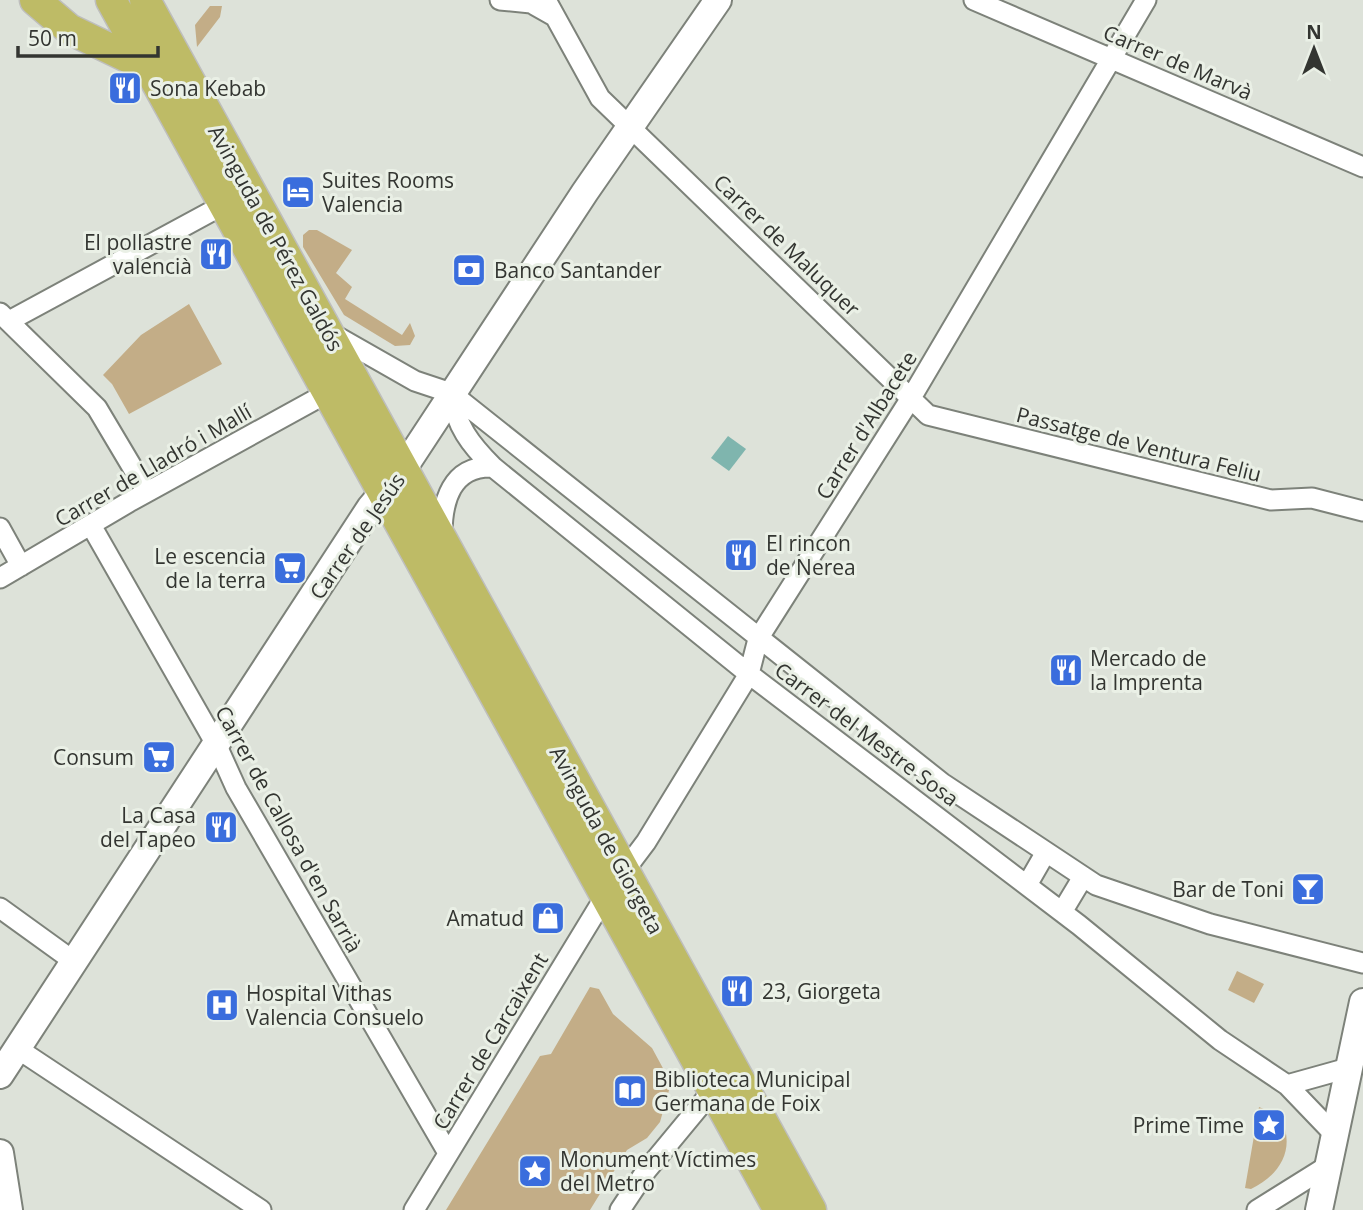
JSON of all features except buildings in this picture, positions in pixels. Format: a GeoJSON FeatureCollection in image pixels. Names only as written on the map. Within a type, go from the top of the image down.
{"type":"FeatureCollection","features":[{"type":"Feature","properties":{"kind":"main road","name":"Avinguda de Pérez Galdós"},"geometry":{"type":"LineString","coordinates":[[36,0],[70,17],[106,23],[116,10],[151,2],[403,469]]}},
{"type":"Feature","properties":{"kind":"main road","name":"Avinguda de Pérez Galdós"},"geometry":{"type":"LineString","coordinates":[[36,0],[69,29],[150,68]]}},
{"type":"Feature","properties":{"kind":"main road","name":"Carrer de Jesús"},"geometry":{"type":"LineString","coordinates":[[0,1075],[15,1047],[217,747],[370,508],[403,469],[451,393],[718,0]]}},
{"type":"Feature","properties":{"kind":"main road","name":"Avinguda de Pérez Galdós"},"geometry":{"type":"LineString","coordinates":[[116,10],[384,492]]}},
{"type":"Feature","properties":{"kind":"main road","name":"Avinguda de Giorgeta"},"geometry":{"type":"LineString","coordinates":[[403,469],[811,1210]]}},
{"type":"Feature","properties":{"kind":"main road","name":"Avinguda de Giorgeta"},"geometry":{"type":"LineString","coordinates":[[384,492],[779,1210]]}},
{"type":"Feature","properties":{"kind":"main road"},"geometry":{"type":"LineString","coordinates":[[1319,1210],[1329,1165],[1329,1130],[1348,1068],[1363,1002]]}},
{"type":"Feature","properties":{"kind":"main road"},"geometry":{"type":"LineString","coordinates":[[0,1153],[9,1210]]}},
{"type":"Feature","properties":{"kind":"street"},"geometry":{"type":"LineString","coordinates":[[500,0],[530,3],[556,18]]}},
{"type":"Feature","properties":{"kind":"street","name":"Carrer de Maluquer"},"geometry":{"type":"LineString","coordinates":[[546,0],[600,98],[632,125],[911,398]]}},
{"type":"Feature","properties":{"kind":"street","name":"Carrer de Marvà"},"geometry":{"type":"LineString","coordinates":[[974,0],[1363,167]]}},
{"type":"Feature","properties":{"kind":"street","name":"Carrer d'Albacete"},"geometry":{"type":"LineString","coordinates":[[625,872],[749,674],[758,639],[911,398],[1146,0]]}},
{"type":"Feature","properties":{"kind":"street"},"geometry":{"type":"LineString","coordinates":[[147,492],[97,408],[5,317],[225,204]]}},
{"type":"Feature","properties":{"kind":"street","name":"Carrer del Mestre Sosa"},"geometry":{"type":"LineString","coordinates":[[327,331],[415,381],[451,393],[942,783],[1083,877],[1100,887],[1210,924],[1363,963]]}},
{"type":"Feature","properties":{"kind":"street","name":"Carrer de Lladró i Mallí"},"geometry":{"type":"LineString","coordinates":[[0,578],[92,527],[147,492],[329,392]]}},
{"type":"Feature","properties":{"kind":"street","name":"Carrer del Mestre Sosa"},"geometry":{"type":"LineString","coordinates":[[451,393],[466,440],[493,467],[749,674],[1062,912],[1220,1040],[1287,1085],[1329,1130]]}},
{"type":"Feature","properties":{"kind":"street","name":"Passatge de Ventura Feliu"},"geometry":{"type":"LineString","coordinates":[[911,398],[928,415],[941,419],[1270,500],[1312,498],[1363,510]]}},
{"type":"Feature","properties":{"kind":"street"},"geometry":{"type":"LineString","coordinates":[[442,540],[441,514],[447,495],[470,471],[493,467]]}},
{"type":"Feature","properties":{"kind":"street","name":"Carrer de Callosa d'en Sarrià"},"geometry":{"type":"LineString","coordinates":[[92,527],[217,747],[236,788],[448,1153]]}},
{"type":"Feature","properties":{"kind":"street"},"geometry":{"type":"LineString","coordinates":[[0,528],[21,566]]}},
{"type":"Feature","properties":{"kind":"street"},"geometry":{"type":"LineString","coordinates":[[1027,886],[1046,852]]}},
{"type":"Feature","properties":{"kind":"street","name":"Carrer de Carcaixent"},"geometry":{"type":"LineString","coordinates":[[414,1210],[606,895],[625,872]]}},
{"type":"Feature","properties":{"kind":"street"},"geometry":{"type":"LineString","coordinates":[[1062,912],[1083,877]]}},
{"type":"Feature","properties":{"kind":"street"},"geometry":{"type":"LineString","coordinates":[[0,908],[72,960]]}},
{"type":"Feature","properties":{"kind":"street"},"geometry":{"type":"LineString","coordinates":[[15,1047],[261,1210]]}},
{"type":"Feature","properties":{"kind":"street"},"geometry":{"type":"LineString","coordinates":[[620,1210],[646,1171],[714,1092],[724,1069],[725,1056]]}},
{"type":"Feature","properties":{"kind":"street"},"geometry":{"type":"LineString","coordinates":[[1287,1085],[1348,1068]]}},
{"type":"Feature","properties":{"kind":"street"},"geometry":{"type":"LineString","coordinates":[[1257,1210],[1329,1165]]}},
{"type":"Feature","properties":{"kind":"shaded area"},"geometry":{"type":"Polygon","coordinates":[[[210,6],[222,6],[220,17],[197,47],[195,25],[210,6]]]}},
{"type":"Feature","properties":{"kind":"shaded area"},"geometry":{"type":"Polygon","coordinates":[[[309,230],[317,230],[352,250],[336,273],[352,287],[345,299],[402,335],[410,323],[415,336],[410,345],[395,346],[344,315],[303,247],[303,235],[309,230]]]}},
{"type":"Feature","properties":{"kind":"shaded area"},"geometry":{"type":"Polygon","coordinates":[[[189,304],[222,364],[129,414],[112,384],[103,375],[141,335],[189,304]]]}},
{"type":"Feature","properties":{"kind":"shaded area"},"geometry":{"type":"Polygon","coordinates":[[[1237,971],[1264,984],[1254,1003],[1228,990],[1237,971]]]}},
{"type":"Feature","properties":{"kind":"shaded area"},"geometry":{"type":"Polygon","coordinates":[[[590,987],[599,989],[613,1014],[652,1048],[671,1083],[660,1122],[647,1138],[627,1150],[590,1210],[446,1210],[540,1056],[551,1054],[590,987]]]}},
{"type":"Feature","properties":{"kind":"shaded area"},"geometry":{"type":"Polygon","coordinates":[[[1259,1107],[1280,1116],[1287,1138],[1286,1149],[1271,1176],[1251,1189],[1245,1188],[1259,1107]]]}},
{"type":"Feature","properties":{"kind":"water"},"geometry":{"type":"Polygon","coordinates":[[[728,436],[746,449],[729,471],[711,458],[728,436]]]}},
{"type":"Feature","properties":{"kind":"place","name":"Sona Kebab"},"geometry":{"type":"Point","coordinates":[125,88]}},
{"type":"Feature","properties":{"kind":"place","name":"Suites Rooms Valencia"},"geometry":{"type":"Point","coordinates":[298,192]}},
{"type":"Feature","properties":{"kind":"place","name":"El pollastre valencià"},"geometry":{"type":"Point","coordinates":[216,254]}},
{"type":"Feature","properties":{"kind":"place","name":"Banco Santander"},"geometry":{"type":"Point","coordinates":[469,270]}},
{"type":"Feature","properties":{"kind":"place","name":"El rincon de Nerea"},"geometry":{"type":"Point","coordinates":[741,555]}},
{"type":"Feature","properties":{"kind":"place","name":"Le escencia de la terra"},"geometry":{"type":"Point","coordinates":[290,568]}},
{"type":"Feature","properties":{"kind":"place","name":"Mercado de la Imprenta"},"geometry":{"type":"Point","coordinates":[1066,670]}},
{"type":"Feature","properties":{"kind":"place","name":"Consum"},"geometry":{"type":"Point","coordinates":[159,757]}},
{"type":"Feature","properties":{"kind":"place","name":"La Casa del Tapeo"},"geometry":{"type":"Point","coordinates":[221,827]}},
{"type":"Feature","properties":{"kind":"place","name":"Bar de Toni"},"geometry":{"type":"Point","coordinates":[1308,889]}},
{"type":"Feature","properties":{"kind":"place","name":"Amatud"},"geometry":{"type":"Point","coordinates":[548,918]}},
{"type":"Feature","properties":{"kind":"place","name":"23, Giorgeta"},"geometry":{"type":"Point","coordinates":[737,991]}},
{"type":"Feature","properties":{"kind":"place","name":"Hospital Vithas Valencia Consuelo"},"geometry":{"type":"Point","coordinates":[222,1005]}},
{"type":"Feature","properties":{"kind":"place","name":"Biblioteca Municipal Germana de Foix"},"geometry":{"type":"Point","coordinates":[630,1091]}},
{"type":"Feature","properties":{"kind":"place","name":"Prime Time"},"geometry":{"type":"Point","coordinates":[1269,1125]}},
{"type":"Feature","properties":{"kind":"place","name":"Monument Víctimes del Metro"},"geometry":{"type":"Point","coordinates":[535,1171]}}]}
